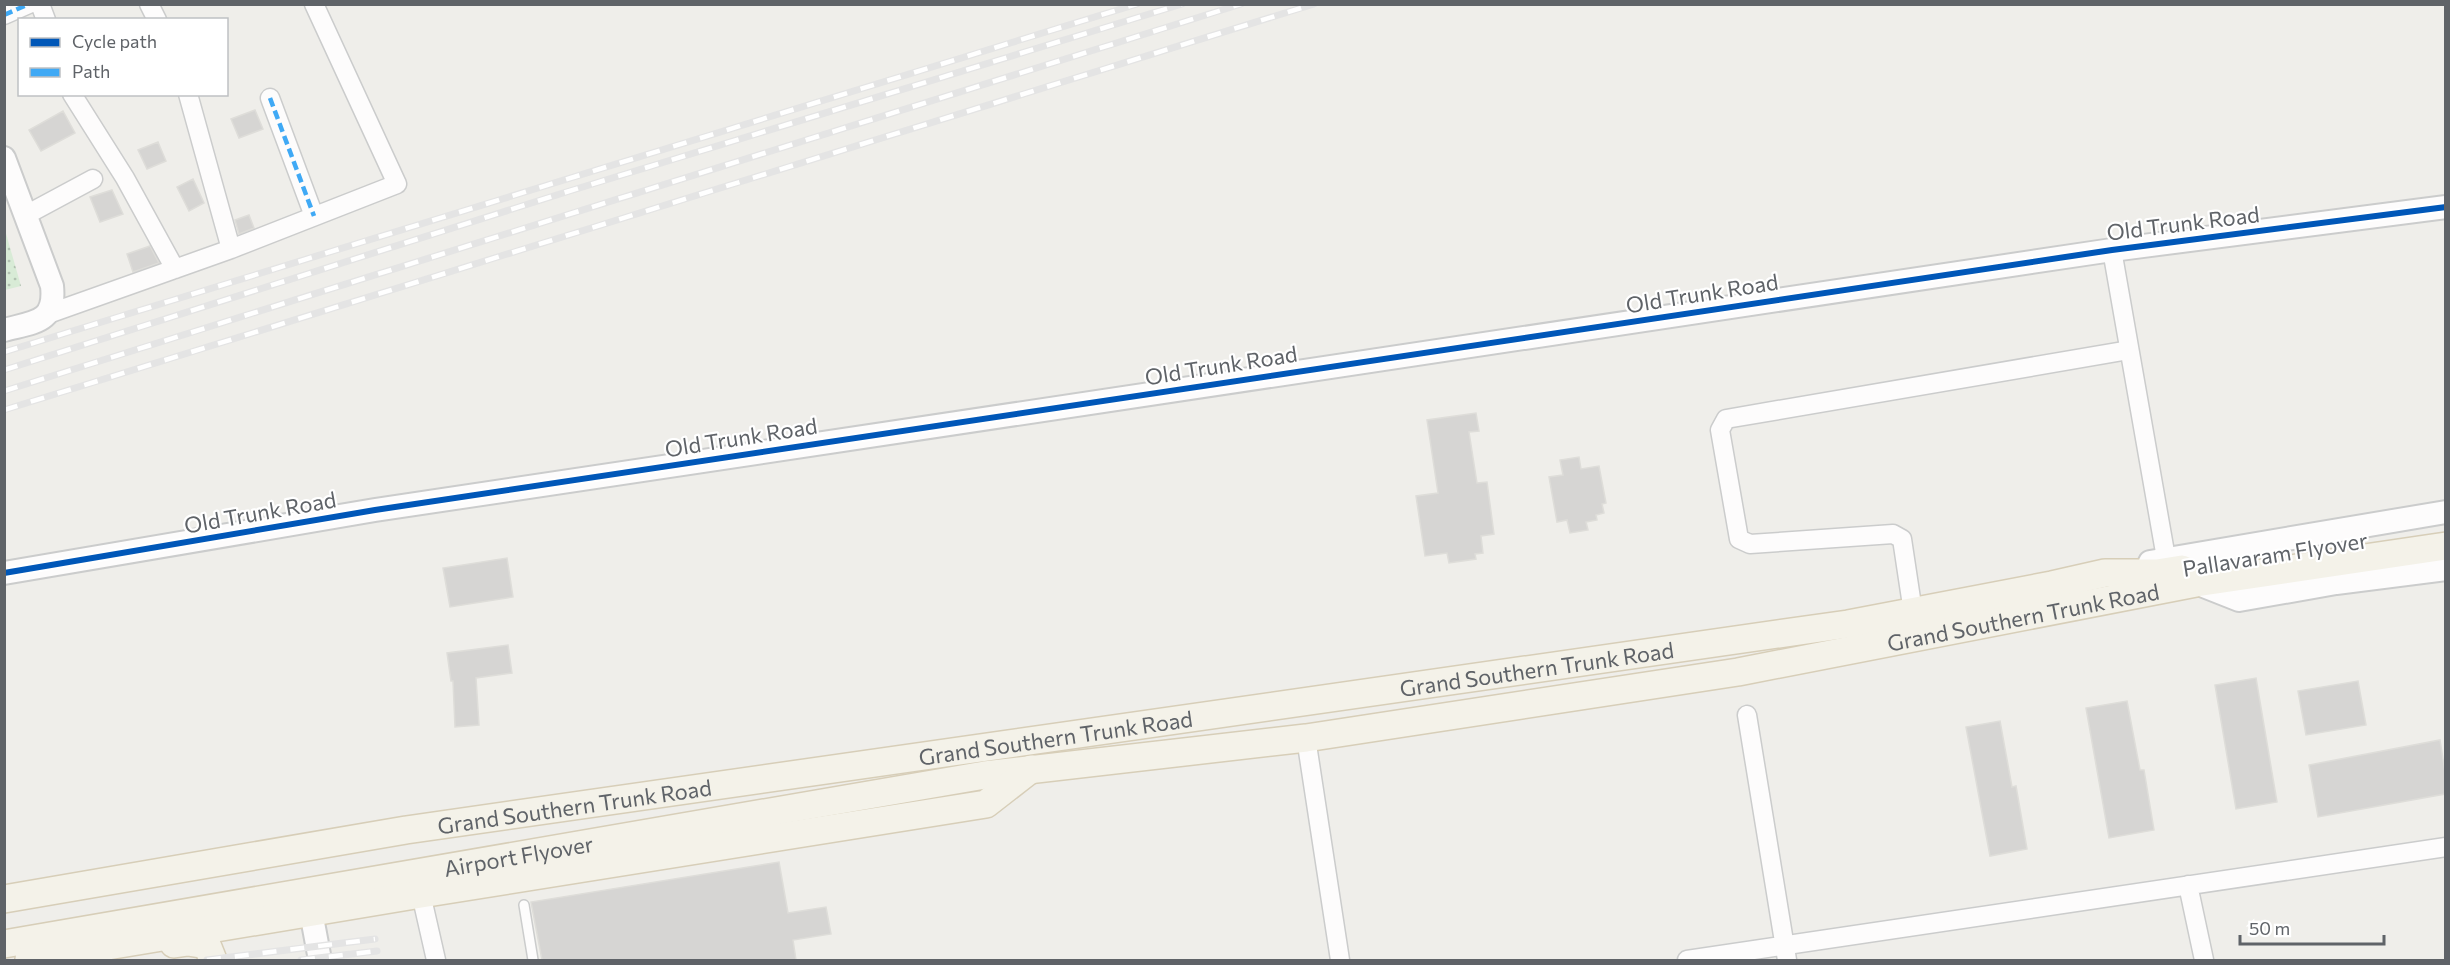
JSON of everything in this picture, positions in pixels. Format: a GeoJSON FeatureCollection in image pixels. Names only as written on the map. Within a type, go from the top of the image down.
{"type":"FeatureCollection","features":[{"type":"Feature","properties":{"kind":"main road","name":"Pallavaram Flyover"},"geometry":{"type":"LineString","coordinates":[[2196,583],[2238,569],[2445,527]]}},
{"type":"Feature","properties":{"kind":"main road","name":"Pallavaram Flyover"},"geometry":{"type":"LineString","coordinates":[[2105,573],[2238,569],[2445,546]]}},
{"type":"Feature","properties":{"kind":"main road","name":"Grand Southern Trunk Road"},"geometry":{"type":"LineString","coordinates":[[4,899],[406,830],[1848,624],[2105,573]]}},
{"type":"Feature","properties":{"kind":"main road","name":"Grand Southern Trunk Road"},"geometry":{"type":"LineString","coordinates":[[1032,768],[1306,738],[1738,672],[2196,583]]}},
{"type":"Feature","properties":{"kind":"main road","name":"Airport Flyover"},"geometry":{"type":"LineString","coordinates":[[4,944],[1032,768]]}},
{"type":"Feature","properties":{"kind":"main road"},"geometry":{"type":"LineString","coordinates":[[21,960],[986,804],[1032,768]]}},
{"type":"Feature","properties":{"kind":"main road"},"geometry":{"type":"LineString","coordinates":[[81,960],[188,942],[207,945],[213,960]]}},
{"type":"Feature","properties":{"kind":"street"},"geometry":{"type":"LineString","coordinates":[[4,15],[29,4]]}},
{"type":"Feature","properties":{"kind":"street"},"geometry":{"type":"LineString","coordinates":[[149,4],[156,18]]}},
{"type":"Feature","properties":{"kind":"street"},"geometry":{"type":"LineString","coordinates":[[4,330],[34,322],[48,314],[231,249],[397,184],[314,4]]}},
{"type":"Feature","properties":{"kind":"street"},"geometry":{"type":"LineString","coordinates":[[73,96],[125,178],[175,268]]}},
{"type":"Feature","properties":{"kind":"street"},"geometry":{"type":"LineString","coordinates":[[189,96],[231,249]]}},
{"type":"Feature","properties":{"kind":"street"},"geometry":{"type":"LineString","coordinates":[[270,98],[314,216]]}},
{"type":"Feature","properties":{"kind":"street"},"geometry":{"type":"LineString","coordinates":[[4,158],[52,286],[52,308],[48,314]]}},
{"type":"Feature","properties":{"kind":"street"},"geometry":{"type":"LineString","coordinates":[[26,215],[93,179]]}},
{"type":"Feature","properties":{"kind":"street","name":"Old Trunk Road"},"geometry":{"type":"LineString","coordinates":[[4,573],[375,510],[2112,250],[2445,207]]}},
{"type":"Feature","properties":{"kind":"street"},"geometry":{"type":"LineString","coordinates":[[2112,250],[2166,558]]}},
{"type":"Feature","properties":{"kind":"street"},"geometry":{"type":"LineString","coordinates":[[1914,612],[1902,539],[1899,536],[1893,534],[1750,544],[1739,539],[1720,430],[1726,419],[2129,350]]}},
{"type":"Feature","properties":{"kind":"street"},"geometry":{"type":"LineString","coordinates":[[2105,573],[2166,558],[2445,512]]}},
{"type":"Feature","properties":{"kind":"street"},"geometry":{"type":"LineString","coordinates":[[2196,583],[2239,600],[2336,583],[2445,569]]}},
{"type":"Feature","properties":{"kind":"street"},"geometry":{"type":"LineString","coordinates":[[1747,715],[1786,953]]}},
{"type":"Feature","properties":{"kind":"street"},"geometry":{"type":"LineString","coordinates":[[1306,738],[1340,960]]}},
{"type":"Feature","properties":{"kind":"street"},"geometry":{"type":"LineString","coordinates":[[1687,960],[1786,953],[2188,885],[2445,847]]}},
{"type":"Feature","properties":{"kind":"street"},"geometry":{"type":"LineString","coordinates":[[2188,885],[2204,960]]}},
{"type":"Feature","properties":{"kind":"street"},"geometry":{"type":"LineString","coordinates":[[421,894],[436,960]]}},
{"type":"Feature","properties":{"kind":"street"},"geometry":{"type":"LineString","coordinates":[[311,912],[320,960]]}},
{"type":"Feature","properties":{"kind":"lane"},"geometry":{"type":"LineString","coordinates":[[524,905],[533,960]]}},
{"type":"Feature","properties":{"kind":"green space"},"geometry":{"type":"Polygon","coordinates":[[[5,230],[21,286],[4,290],[5,230]]]}},
{"type":"Feature","properties":{"kind":"building"},"geometry":{"type":"Polygon","coordinates":[[[255,110],[263,129],[239,138],[231,119],[255,110]]]}},
{"type":"Feature","properties":{"kind":"building"},"geometry":{"type":"Polygon","coordinates":[[[63,111],[75,133],[41,151],[29,130],[63,111]]]}},
{"type":"Feature","properties":{"kind":"building"},"geometry":{"type":"Polygon","coordinates":[[[158,142],[166,161],[147,169],[138,150],[158,142]]]}},
{"type":"Feature","properties":{"kind":"building"},"geometry":{"type":"Polygon","coordinates":[[[193,179],[204,203],[189,211],[177,187],[193,179]]]}},
{"type":"Feature","properties":{"kind":"building"},"geometry":{"type":"Polygon","coordinates":[[[112,190],[123,214],[100,222],[90,197],[112,190]]]}},
{"type":"Feature","properties":{"kind":"building"},"geometry":{"type":"Polygon","coordinates":[[[249,215],[254,228],[239,234],[235,220],[249,215]]]}},
{"type":"Feature","properties":{"kind":"building"},"geometry":{"type":"Polygon","coordinates":[[[150,246],[159,263],[133,272],[127,254],[150,246]]]}},
{"type":"Feature","properties":{"kind":"building"},"geometry":{"type":"Polygon","coordinates":[[[1476,413],[1479,431],[1469,432],[1477,483],[1487,482],[1494,534],[1481,536],[1483,553],[1475,554],[1476,559],[1449,563],[1447,553],[1425,556],[1416,496],[1438,493],[1427,420],[1476,413]]]}},
{"type":"Feature","properties":{"kind":"building"},"geometry":{"type":"Polygon","coordinates":[[[1579,457],[1581,469],[1599,466],[1606,503],[1602,504],[1604,513],[1596,515],[1597,520],[1586,522],[1588,530],[1570,533],[1567,520],[1557,522],[1549,477],[1563,475],[1560,460],[1579,457]]]}},
{"type":"Feature","properties":{"kind":"building"},"geometry":{"type":"Polygon","coordinates":[[[507,558],[513,597],[450,607],[443,568],[507,558]]]}},
{"type":"Feature","properties":{"kind":"building"},"geometry":{"type":"Polygon","coordinates":[[[508,645],[512,673],[476,678],[479,725],[455,727],[453,681],[451,681],[447,653],[508,645]]]}},
{"type":"Feature","properties":{"kind":"building"},"geometry":{"type":"Polygon","coordinates":[[[2256,678],[2277,802],[2236,809],[2215,685],[2256,678]]]}},
{"type":"Feature","properties":{"kind":"building"},"geometry":{"type":"Polygon","coordinates":[[[2358,681],[2366,725],[2306,735],[2298,691],[2358,681]]]}},
{"type":"Feature","properties":{"kind":"building"},"geometry":{"type":"Polygon","coordinates":[[[2127,701],[2140,770],[2144,770],[2154,830],[2109,838],[2086,708],[2127,701]]]}},
{"type":"Feature","properties":{"kind":"building"},"geometry":{"type":"Polygon","coordinates":[[[2000,721],[2012,787],[2016,786],[2027,849],[1990,856],[1966,727],[2000,721]]]}},
{"type":"Feature","properties":{"kind":"building"},"geometry":{"type":"Polygon","coordinates":[[[2440,740],[2445,772],[2445,794],[2318,817],[2309,765],[2440,740]]]}},
{"type":"Feature","properties":{"kind":"building"},"geometry":{"type":"Polygon","coordinates":[[[779,862],[788,913],[826,907],[831,934],[793,940],[796,960],[542,960],[531,902],[779,862]]]}},
{"type":"Feature","properties":{"kind":"railway"},"geometry":{"type":"LineString","coordinates":[[4,352],[1137,4]]}},
{"type":"Feature","properties":{"kind":"railway"},"geometry":{"type":"LineString","coordinates":[[4,370],[563,193],[1182,4]]}},
{"type":"Feature","properties":{"kind":"railway"},"geometry":{"type":"LineString","coordinates":[[4,391],[1241,4]]}},
{"type":"Feature","properties":{"kind":"railway"},"geometry":{"type":"LineString","coordinates":[[4,410],[1314,4]]}},
{"type":"Feature","properties":{"kind":"railway"},"geometry":{"type":"LineString","coordinates":[[207,960],[375,939]]}},
{"type":"Feature","properties":{"kind":"railway"},"geometry":{"type":"LineString","coordinates":[[301,960],[377,951]]}},
{"type":"Feature","properties":{"kind":"marked path"},"geometry":{"type":"LineString","coordinates":[[4,15],[29,4]]}},
{"type":"Feature","properties":{"kind":"marked path"},"geometry":{"type":"LineString","coordinates":[[270,98],[314,216]]}},
{"type":"Feature","properties":{"kind":"cycle path"},"geometry":{"type":"LineString","coordinates":[[4,573],[375,510],[2112,250],[2446,207]]}}]}
